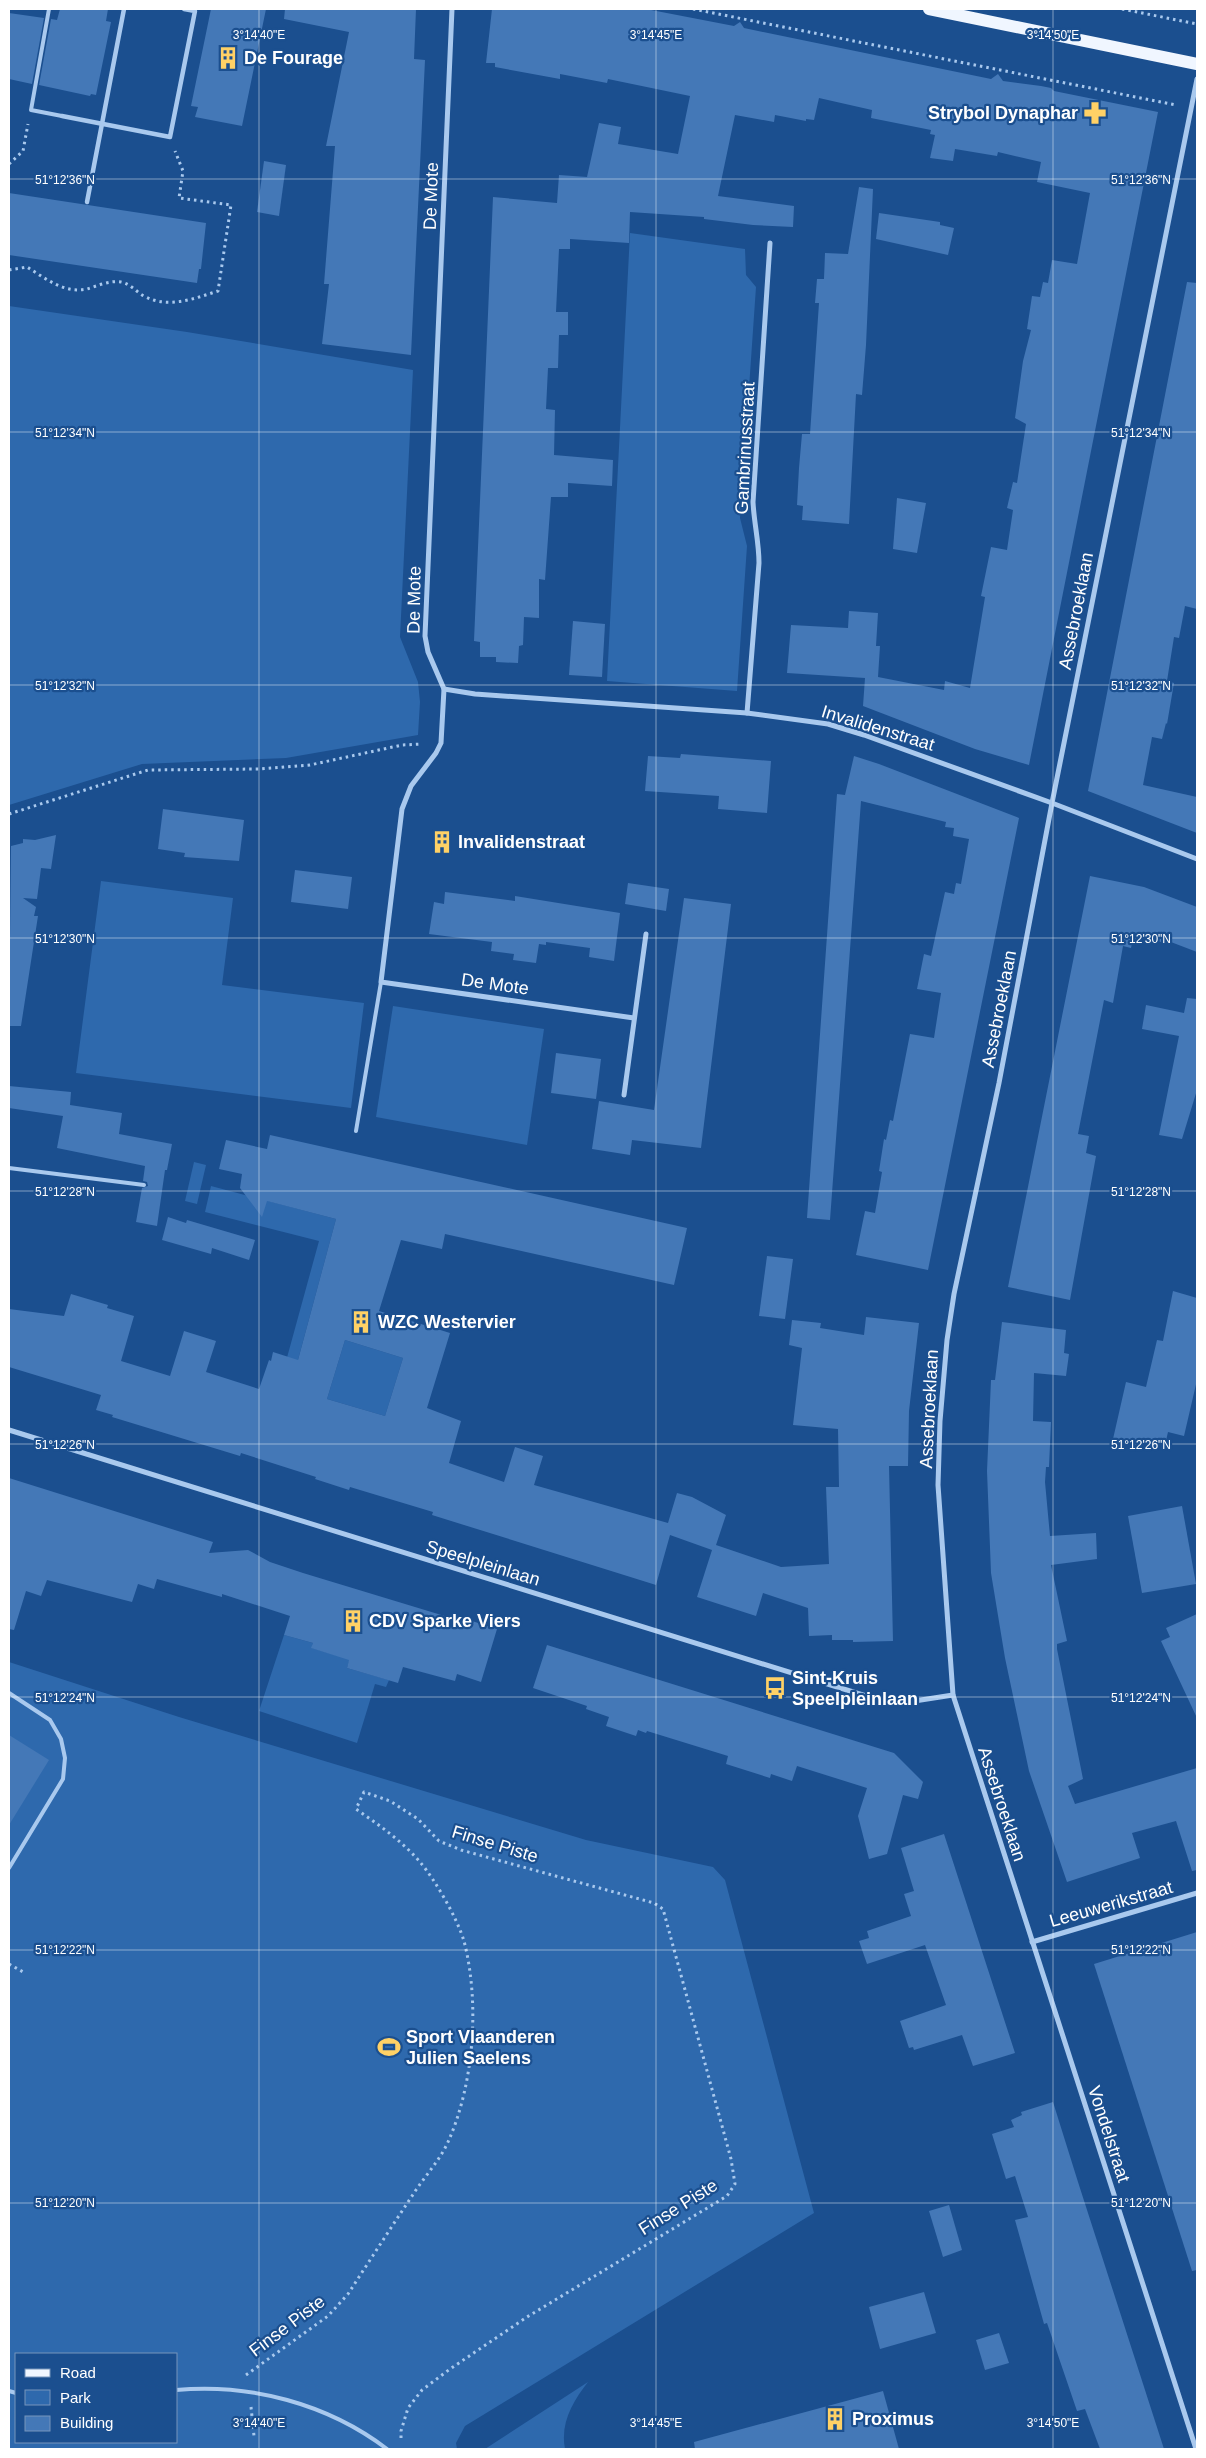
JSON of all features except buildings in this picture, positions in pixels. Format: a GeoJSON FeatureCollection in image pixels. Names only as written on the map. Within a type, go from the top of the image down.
{"type":"FeatureCollection","features":[{"type":"Feature","properties":{"kind":"main road"},"geometry":{"type":"LineString","coordinates":[[929,9],[1197,64]]}},
{"type":"Feature","properties":{"kind":"street"},"geometry":{"type":"LineString","coordinates":[[87,202],[124,9]]}},
{"type":"Feature","properties":{"kind":"street"},"geometry":{"type":"LineString","coordinates":[[62,116],[170,137],[194,11],[184,9]]}},
{"type":"Feature","properties":{"kind":"street","name":"De Mote"},"geometry":{"type":"LineString","coordinates":[[452,9],[425,636],[428,652],[444,689],[440,742],[436,752],[411,786],[402,809],[381,982],[634,1018]]}},
{"type":"Feature","properties":{"kind":"street","name":"Assebroeklaan"},"geometry":{"type":"LineString","coordinates":[[1032,1942],[952,1695],[938,1485],[940,1421],[946,1340],[999,1083],[1052,803],[1197,79]]}},
{"type":"Feature","properties":{"kind":"street","name":"Gambrinusstraat"},"geometry":{"type":"LineString","coordinates":[[747,713],[759,563],[759,544],[754,522],[754,502],[770,242]]}},
{"type":"Feature","properties":{"kind":"street","name":"Invalidenstraat"},"geometry":{"type":"LineString","coordinates":[[444,689],[474,694],[747,713],[828,724],[864,735],[1052,803],[1197,860]]}},
{"type":"Feature","properties":{"kind":"street"},"geometry":{"type":"LineString","coordinates":[[624,1096],[646,934]]}},
{"type":"Feature","properties":{"kind":"street","name":"Speelpleinlaan"},"geometry":{"type":"LineString","coordinates":[[9,1430],[879,1700],[908,1702],[952,1695]]}},
{"type":"Feature","properties":{"kind":"street","name":"Leeuwerikstraat"},"geometry":{"type":"LineString","coordinates":[[1032,1942],[1197,1893]]}},
{"type":"Feature","properties":{"kind":"street","name":"Vondelstraat"},"geometry":{"type":"LineString","coordinates":[[1032,1942],[1196,2449]]}},
{"type":"Feature","properties":{"kind":"lane"},"geometry":{"type":"LineString","coordinates":[[50,9],[31,110],[62,116]]}},
{"type":"Feature","properties":{"kind":"lane"},"geometry":{"type":"LineString","coordinates":[[356,1131],[381,982]]}},
{"type":"Feature","properties":{"kind":"lane"},"geometry":{"type":"LineString","coordinates":[[9,1168],[144,1185]]}},
{"type":"Feature","properties":{"kind":"lane"},"geometry":{"type":"LineString","coordinates":[[9,1693],[50,1720],[61,1739],[65,1758],[63,1778],[9,1868]]}},
{"type":"Feature","properties":{"kind":"lane"},"geometry":{"type":"LineString","coordinates":[[178,2390],[230,2389],[300,2403],[349,2423],[387,2449]]}},
{"type":"Feature","properties":{"kind":"path"},"geometry":{"type":"LineString","coordinates":[[694,9],[1190,108]]}},
{"type":"Feature","properties":{"kind":"path"},"geometry":{"type":"LineString","coordinates":[[1122,9],[1197,24]]}},
{"type":"Feature","properties":{"kind":"path"},"geometry":{"type":"LineString","coordinates":[[9,164],[23,151],[31,110]]}},
{"type":"Feature","properties":{"kind":"path"},"geometry":{"type":"LineString","coordinates":[[9,270],[27,267],[58,286],[84,290],[120,282],[131,286],[143,296],[173,304],[218,291],[231,205],[179,198],[183,171],[170,137]]}},
{"type":"Feature","properties":{"kind":"path"},"geometry":{"type":"LineString","coordinates":[[9,814],[148,770],[259,769],[310,765],[402,745],[440,742]]}},
{"type":"Feature","properties":{"kind":"path","name":"Finse Piste"},"geometry":{"type":"LineString","coordinates":[[230,2389],[255,2368],[328,2316],[348,2294],[447,2145],[459,2116],[467,2080],[471,2045],[469,1975],[463,1940],[444,1900],[420,1862],[387,1830],[356,1809],[364,1792],[390,1801],[418,1820],[439,1841],[460,1850],[654,1903],[663,1909],[729,2150],[735,2184],[726,2196],[527,2317],[422,2390],[408,2408],[401,2431],[402,2444]]}},
{"type":"Feature","properties":{"kind":"path"},"geometry":{"type":"LineString","coordinates":[[9,1964],[25,1973]]}},
{"type":"Feature","properties":{"kind":"path"},"geometry":{"type":"LineString","coordinates":[[249,2393],[254,2436]]}},
{"type":"Feature","properties":{"kind":"green space"},"geometry":{"type":"Polygon","coordinates":[[[630,233],[745,249],[746,275],[756,287],[740,518],[747,546],[737,691],[607,681],[630,233]]]}},
{"type":"Feature","properties":{"kind":"green space"},"geometry":{"type":"Polygon","coordinates":[[[9,306],[187,332],[413,370],[400,637],[418,682],[420,702],[418,735],[286,758],[142,764],[9,805],[9,306]]]}},
{"type":"Feature","properties":{"kind":"green space"},"geometry":{"type":"Polygon","coordinates":[[[101,881],[233,898],[222,985],[364,1003],[351,1108],[76,1073],[101,881]]]}},
{"type":"Feature","properties":{"kind":"green space"},"geometry":{"type":"Polygon","coordinates":[[[393,1006],[544,1029],[527,1145],[376,1117],[393,1006]]]}},
{"type":"Feature","properties":{"kind":"green space"},"geometry":{"type":"Polygon","coordinates":[[[194,1162],[206,1165],[197,1204],[185,1201],[194,1162]]]}},
{"type":"Feature","properties":{"kind":"green space"},"geometry":{"type":"Polygon","coordinates":[[[211,1186],[336,1219],[285,1408],[274,1405],[319,1241],[205,1212],[211,1186]]]}},
{"type":"Feature","properties":{"kind":"green space"},"geometry":{"type":"Polygon","coordinates":[[[345,1340],[403,1358],[385,1416],[327,1399],[345,1340]]]}},
{"type":"Feature","properties":{"kind":"green space"},"geometry":{"type":"Polygon","coordinates":[[[284,1635],[313,1643],[312,1648],[338,1656],[351,1655],[347,1668],[389,1680],[386,1687],[375,1684],[357,1743],[259,1711],[284,1635]]]}},
{"type":"Feature","properties":{"kind":"green space","name":"Sport Vlaanderen Julien Saelens"},"geometry":{"type":"Polygon","coordinates":[[[9,1662],[179,1717],[586,1840],[713,1867],[725,1880],[814,2213],[465,2426],[456,2443],[457,2449],[9,2449],[9,1662]]]}},
{"type":"Feature","properties":{"kind":"green space"},"geometry":{"type":"Polygon","coordinates":[[[588,2382],[577,2397],[566,2421],[564,2430],[565,2449],[485,2449],[588,2382]]]}},
{"type":"Feature","properties":{"kind":"place","name":"De Fourage"},"geometry":{"type":"Point","coordinates":[228,58]}},
{"type":"Feature","properties":{"kind":"place","name":"Strybol Dynaphar"},"geometry":{"type":"Point","coordinates":[1095,113]}},
{"type":"Feature","properties":{"kind":"place","name":"Invalidenstraat"},"geometry":{"type":"Point","coordinates":[442,842]}},
{"type":"Feature","properties":{"kind":"place","name":"WZC Westervier"},"geometry":{"type":"Point","coordinates":[361,1322]}},
{"type":"Feature","properties":{"kind":"place","name":"CDV Sparke Viers"},"geometry":{"type":"Point","coordinates":[353,1621]}},
{"type":"Feature","properties":{"kind":"place","name":"Sint-Kruis Speelpleinlaan"},"geometry":{"type":"Point","coordinates":[775,1688]}},
{"type":"Feature","properties":{"kind":"place","name":"Sport Vlaanderen Julien Saelens"},"geometry":{"type":"Point","coordinates":[389,2047]}},
{"type":"Feature","properties":{"kind":"place","name":"Proximus"},"geometry":{"type":"Point","coordinates":[835,2419]}}]}
